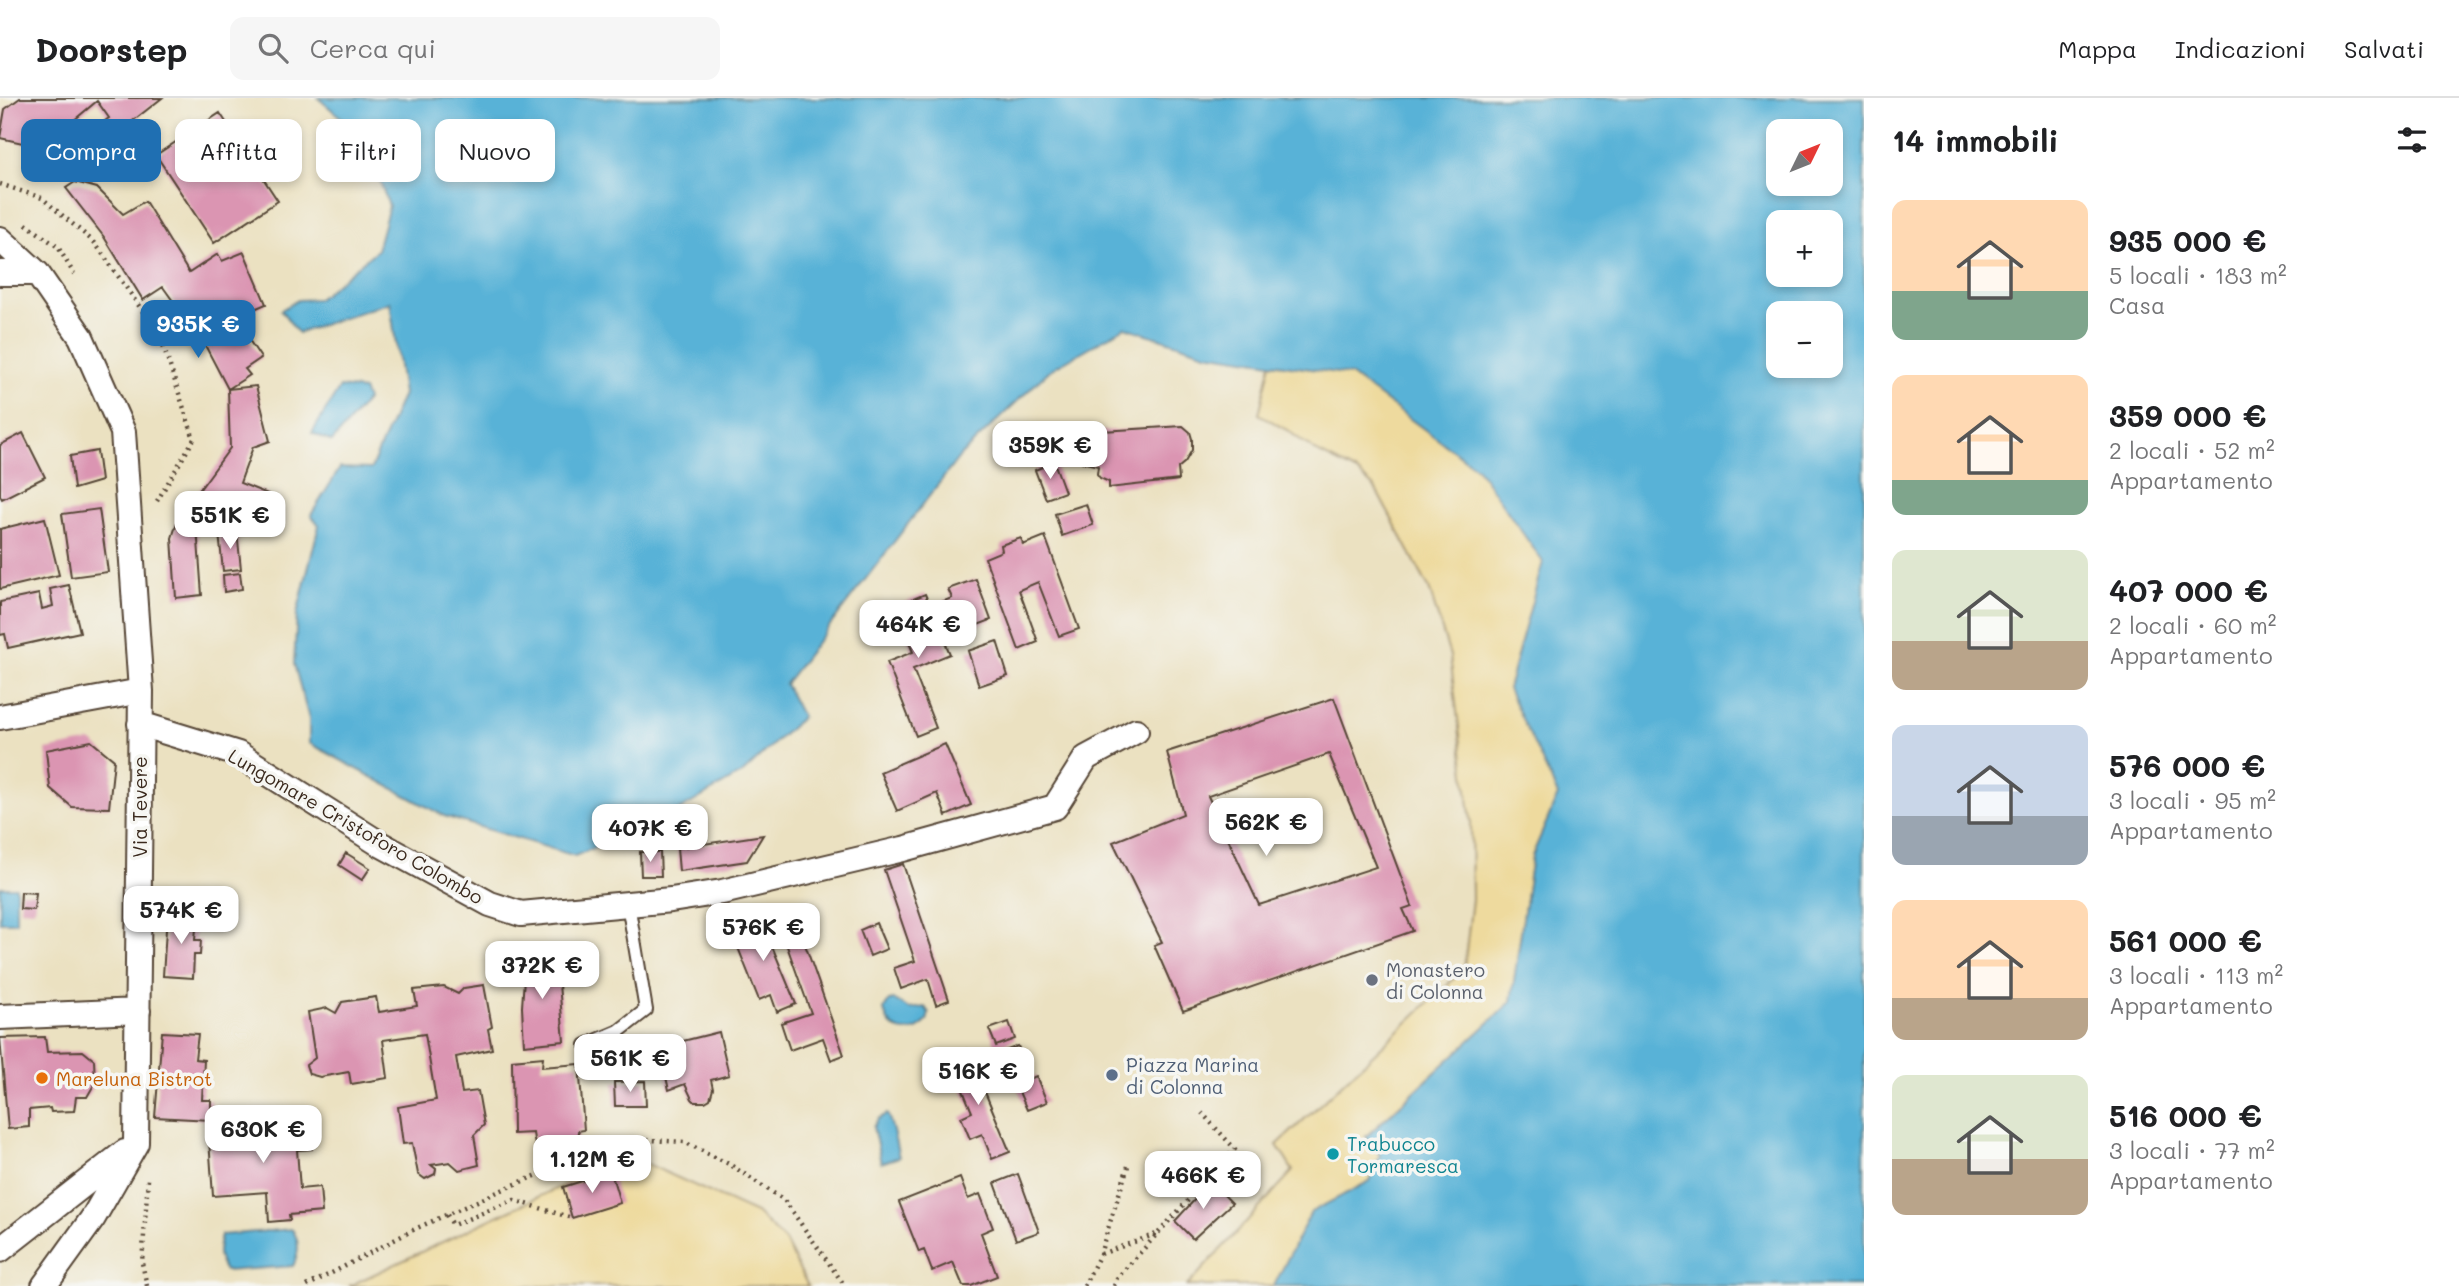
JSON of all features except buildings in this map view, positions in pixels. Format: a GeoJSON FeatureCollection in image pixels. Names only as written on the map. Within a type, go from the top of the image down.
{"type":"FeatureCollection","features":[{"type":"Feature","properties":{"kind":"street"},"geometry":{"type":"LineString","coordinates":[[0,239],[37,273],[81,337],[123,432],[141,691],[140,724]]}},
{"type":"Feature","properties":{"kind":"street"},"geometry":{"type":"LineString","coordinates":[[0,273],[37,273]]}},
{"type":"Feature","properties":{"kind":"street"},"geometry":{"type":"LineString","coordinates":[[0,717],[141,691]]}},
{"type":"Feature","properties":{"kind":"street","name":"Lungomare Cristoforo Colombo"},"geometry":{"type":"LineString","coordinates":[[140,724],[239,754],[380,844],[490,904],[521,914],[722,892],[903,849],[1055,807],[1086,758],[1136,731]]}},
{"type":"Feature","properties":{"kind":"street","name":"Via Tevere"},"geometry":{"type":"LineString","coordinates":[[136,1143],[140,724]]}},
{"type":"Feature","properties":{"kind":"street"},"geometry":{"type":"LineString","coordinates":[[0,1017],[138,1011]]}},
{"type":"Feature","properties":{"kind":"street"},"geometry":{"type":"LineString","coordinates":[[0,1250],[136,1143]]}},
{"type":"Feature","properties":{"kind":"street"},"geometry":{"type":"LineString","coordinates":[[44,1286],[93,1217],[136,1143]]}},
{"type":"Feature","properties":{"kind":"lane"},"geometry":{"type":"LineString","coordinates":[[586,1045],[620,1031],[646,1010],[628,904]]}},
{"type":"Feature","properties":{"kind":"path"},"geometry":{"type":"LineString","coordinates":[[0,184],[42,198],[95,243],[160,336],[194,439],[157,501]]}},
{"type":"Feature","properties":{"kind":"path"},"geometry":{"type":"LineString","coordinates":[[1114,1286],[1117,1278],[1235,1149],[1202,1113]]}},
{"type":"Feature","properties":{"kind":"path"},"geometry":{"type":"LineString","coordinates":[[307,1286],[447,1214],[572,1161],[620,1145],[650,1140],[684,1142],[729,1164],[784,1200],[845,1286]]}},
{"type":"Feature","properties":{"kind":"path"},"geometry":{"type":"LineString","coordinates":[[136,1143],[150,1149],[142,1263],[147,1286]]}},
{"type":"Feature","properties":{"kind":"path"},"geometry":{"type":"LineString","coordinates":[[1084,1286],[1100,1254],[1128,1166]]}},
{"type":"Feature","properties":{"kind":"path"},"geometry":{"type":"LineString","coordinates":[[447,1214],[453,1224],[514,1200],[572,1217]]}},
{"type":"Feature","properties":{"kind":"path"},"geometry":{"type":"LineString","coordinates":[[1100,1254],[1160,1232]]}},
{"type":"Feature","properties":{"kind":"sand"},"geometry":{"type":"Polygon","coordinates":[[[1271,363],[1350,374],[1477,468],[1543,562],[1508,689],[1559,795],[1532,856],[1511,1002],[1366,1136],[1380,1155],[1370,1181],[1311,1213],[1274,1286],[1187,1286],[1293,1171],[1277,1145],[1464,969],[1472,899],[1471,822],[1450,656],[1429,588],[1375,488],[1357,472],[1317,452],[1259,414],[1271,363]]]}},
{"type":"Feature","properties":{"kind":"sand"},"geometry":{"type":"Polygon","coordinates":[[[610,1163],[645,1163],[756,1213],[785,1241],[808,1286],[349,1286],[610,1163]]]}},
{"type":"Feature","properties":{"kind":"water"},"geometry":{"type":"Polygon","coordinates":[[[318,98],[1864,98],[1864,1286],[1274,1286],[1311,1212],[1370,1181],[1380,1155],[1366,1137],[1511,1002],[1532,856],[1558,795],[1508,689],[1543,562],[1477,468],[1350,375],[1206,353],[1125,327],[1050,370],[960,456],[785,684],[802,717],[744,772],[669,816],[575,856],[444,816],[309,743],[309,719],[294,664],[297,614],[319,525],[311,515],[340,468],[371,469],[403,394],[390,302],[298,333],[281,310],[298,300],[318,299],[377,250],[389,206],[380,182],[421,182],[421,119],[343,119],[318,98]]]}},
{"type":"Feature","properties":{"kind":"water"},"geometry":{"type":"Polygon","coordinates":[[[340,387],[363,390],[367,400],[332,442],[312,433],[340,387]]]}},
{"type":"Feature","properties":{"kind":"water"},"geometry":{"type":"Polygon","coordinates":[[[0,887],[16,887],[16,922],[0,922],[0,887]]]}},
{"type":"Feature","properties":{"kind":"water"},"geometry":{"type":"Polygon","coordinates":[[[895,1000],[909,1009],[925,1007],[929,1013],[927,1021],[914,1030],[895,1028],[886,1017],[884,1009],[889,1001],[895,1000]]]}},
{"type":"Feature","properties":{"kind":"water"},"geometry":{"type":"Polygon","coordinates":[[[887,1114],[899,1157],[881,1163],[873,1127],[878,1119],[887,1114]]]}},
{"type":"Feature","properties":{"kind":"water"},"geometry":{"type":"Polygon","coordinates":[[[292,1229],[298,1248],[293,1266],[225,1271],[220,1262],[218,1254],[221,1235],[292,1229]]]}},
{"type":"Feature","properties":{"kind":"place","name":"Monastero di Colonna"},"geometry":{"type":"Point","coordinates":[1372,980]}},
{"type":"Feature","properties":{"kind":"place","name":"Piazza Marina di Colonna"},"geometry":{"type":"Point","coordinates":[1112,1075]}},
{"type":"Feature","properties":{"kind":"place","name":"Mareluna Bistrot"},"geometry":{"type":"Point","coordinates":[42,1078]}},
{"type":"Feature","properties":{"kind":"place","name":"Trabucco Tormaresca"},"geometry":{"type":"Point","coordinates":[1333,1154]}}]}
